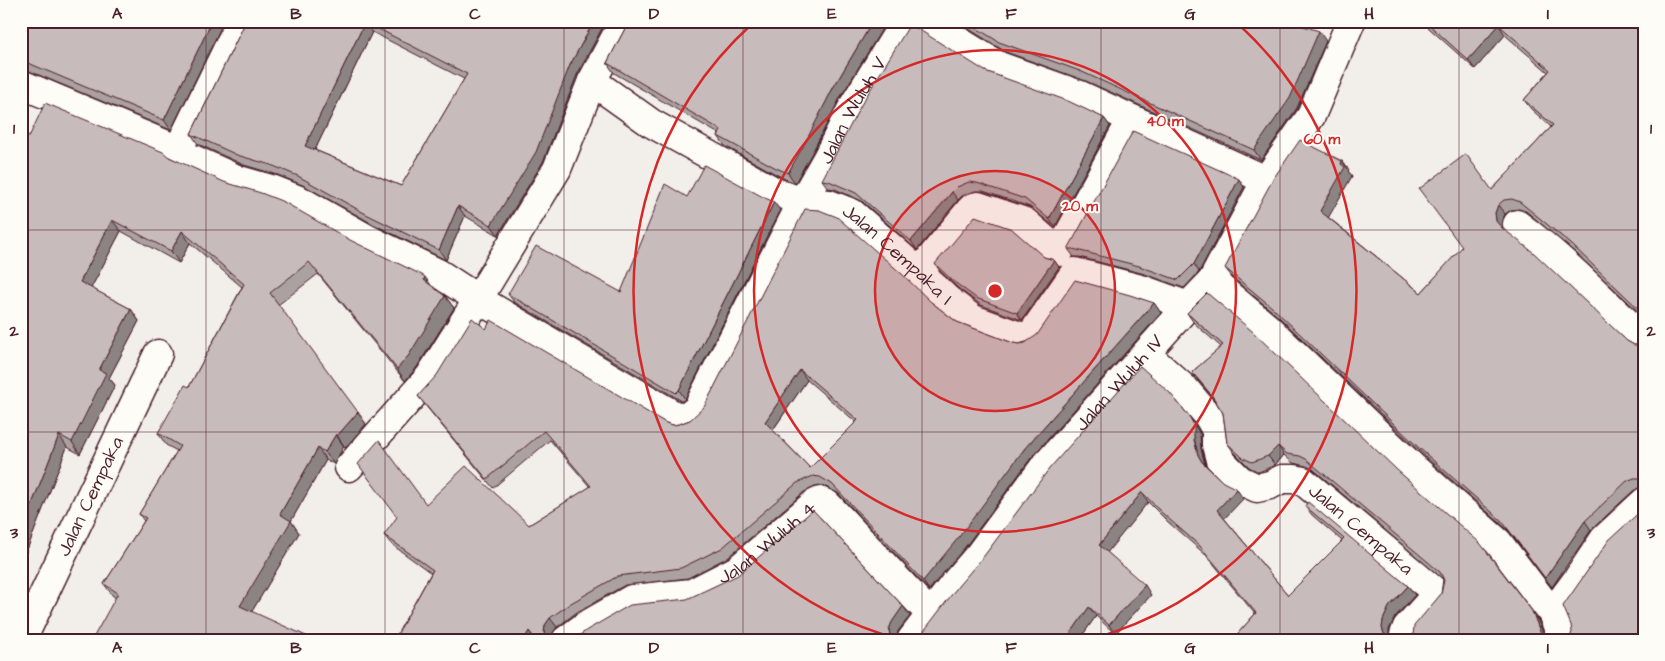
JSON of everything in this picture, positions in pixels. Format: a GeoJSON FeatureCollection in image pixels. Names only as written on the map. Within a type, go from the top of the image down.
{"type":"FeatureCollection","features":[{"type":"Feature","properties":{"kind":"street"},"geometry":{"type":"LineString","coordinates":[[181,152],[180,146],[241,21]]}},
{"type":"Feature","properties":{"kind":"street"},"geometry":{"type":"LineString","coordinates":[[348,467],[430,376],[478,299],[557,169],[592,81],[624,21]]}},
{"type":"Feature","properties":{"kind":"street","name":"Jalan Wuluh V"},"geometry":{"type":"LineString","coordinates":[[21,84],[181,152],[239,180],[274,190],[299,200],[366,238],[438,273],[478,299],[680,418],[687,417],[698,409],[802,202],[853,106],[906,21]]}},
{"type":"Feature","properties":{"kind":"street"},"geometry":{"type":"LineString","coordinates":[[926,21],[999,66],[1080,95],[1266,180]]}},
{"type":"Feature","properties":{"kind":"street","name":"Jalan Wuluh IV"},"geometry":{"type":"LineString","coordinates":[[911,640],[978,556],[1043,468],[1212,281],[1266,180],[1311,116],[1351,21]]}},
{"type":"Feature","properties":{"kind":"street","name":"Jalan Cempaka I"},"geometry":{"type":"LineString","coordinates":[[592,81],[652,123],[776,192],[802,202],[829,204],[852,213],[948,300],[973,319],[1026,338],[1031,335],[1067,262]]}},
{"type":"Feature","properties":{"kind":"street"},"geometry":{"type":"LineString","coordinates":[[1067,262],[1132,119]]}},
{"type":"Feature","properties":{"kind":"street"},"geometry":{"type":"LineString","coordinates":[[919,272],[973,207],[978,206],[1025,222],[1067,262],[1188,306]]}},
{"type":"Feature","properties":{"kind":"street"},"geometry":{"type":"LineString","coordinates":[[1517,224],[1539,240],[1568,266],[1644,339]]}},
{"type":"Feature","properties":{"kind":"street"},"geometry":{"type":"LineString","coordinates":[[1212,281],[1269,329],[1407,461],[1498,542],[1552,613],[1563,640]]}},
{"type":"Feature","properties":{"kind":"street","name":"Jalan Cempaka"},"geometry":{"type":"LineString","coordinates":[[22,640],[158,354]]}},
{"type":"Feature","properties":{"kind":"street","name":"Jalan Cempaka"},"geometry":{"type":"LineString","coordinates":[[1146,354],[1186,390],[1208,416],[1216,430],[1217,452],[1220,460],[1240,480],[1257,488],[1270,485],[1282,479],[1303,481],[1432,589],[1434,592],[1433,598],[1407,627],[1404,635],[1405,640]]}},
{"type":"Feature","properties":{"kind":"street","name":"Jalan Wuluh 4"},"geometry":{"type":"LineString","coordinates":[[566,640],[585,626],[632,599],[692,593],[736,570],[820,501],[827,504],[931,615]]}},
{"type":"Feature","properties":{"kind":"street"},"geometry":{"type":"LineString","coordinates":[[1552,613],[1604,539],[1644,502]]}},
{"type":"Feature","properties":{"kind":"building"},"geometry":{"type":"Polygon","coordinates":[[[21,21],[212,21],[164,120],[21,60],[21,21]]]}},
{"type":"Feature","properties":{"kind":"building"},"geometry":{"type":"Polygon","coordinates":[[[246,21],[594,21],[570,65],[536,152],[491,225],[458,206],[439,250],[366,214],[298,176],[271,165],[237,155],[191,134],[246,21]],[[365,22],[305,146],[401,186],[467,74],[365,22]]]}},
{"type":"Feature","properties":{"kind":"building"},"geometry":{"type":"Polygon","coordinates":[[[629,21],[873,21],[833,88],[788,173],[718,136],[721,130],[607,63],[629,21]]]}},
{"type":"Feature","properties":{"kind":"building"},"geometry":{"type":"Polygon","coordinates":[[[965,21],[1295,21],[1294,23],[1319,31],[1290,98],[1254,150],[1080,71],[999,42],[965,21]]]}},
{"type":"Feature","properties":{"kind":"building"},"geometry":{"type":"Polygon","coordinates":[[[1425,21],[1644,21],[1644,314],[1571,244],[1520,202],[1512,199],[1504,200],[1498,205],[1495,213],[1496,221],[1501,227],[1534,253],[1627,341],[1634,345],[1644,343],[1644,479],[1634,478],[1627,481],[1585,521],[1545,578],[1502,521],[1418,447],[1273,308],[1225,268],[1273,179],[1300,140],[1342,161],[1341,164],[1345,167],[1320,211],[1421,293],[1462,247],[1419,189],[1466,154],[1492,190],[1553,125],[1524,100],[1550,70],[1499,25],[1468,60],[1425,21]]]}},
{"type":"Feature","properties":{"kind":"building"},"geometry":{"type":"Polygon","coordinates":[[[910,24],[985,71],[1068,101],[1104,118],[1049,219],[1025,199],[969,182],[957,187],[952,192],[911,241],[856,193],[829,181],[822,180],[861,105],[910,24]]]}},
{"type":"Feature","properties":{"kind":"building"},"geometry":{"type":"Polygon","coordinates":[[[45,103],[163,152],[169,157],[224,182],[284,202],[350,240],[422,275],[425,277],[424,280],[445,296],[409,355],[397,369],[309,262],[270,293],[358,412],[337,436],[336,434],[325,452],[318,448],[280,514],[291,521],[240,606],[315,640],[92,640],[118,593],[104,584],[146,518],[139,514],[180,446],[158,433],[185,385],[189,387],[244,284],[182,231],[171,251],[112,220],[80,282],[131,309],[99,370],[106,373],[72,442],[59,435],[21,532],[21,133],[29,137],[45,103]]]}},
{"type":"Feature","properties":{"kind":"building"},"geometry":{"type":"Polygon","coordinates":[[[1133,131],[1239,179],[1194,264],[1178,280],[1139,266],[1068,249],[1133,131]]]}},
{"type":"Feature","properties":{"kind":"building"},"geometry":{"type":"Polygon","coordinates":[[[704,165],[774,202],[676,393],[508,294],[536,246],[621,292],[665,184],[687,197],[704,165]]]}},
{"type":"Feature","properties":{"kind":"building"},"geometry":{"type":"Polygon","coordinates":[[[805,209],[819,210],[837,217],[931,302],[957,322],[1013,343],[1025,343],[1037,335],[1075,280],[1154,303],[1025,448],[959,537],[923,581],[832,484],[820,477],[813,476],[797,483],[722,548],[681,568],[618,576],[571,603],[550,618],[545,625],[544,633],[547,640],[536,640],[529,631],[524,640],[394,640],[433,570],[384,535],[397,517],[358,464],[379,440],[426,504],[466,466],[529,525],[591,486],[544,431],[487,479],[418,396],[437,375],[472,318],[486,329],[491,320],[666,423],[673,425],[690,420],[704,407],[805,209]],[[800,370],[765,422],[810,468],[858,420],[800,370]]]}},
{"type":"Feature","properties":{"kind":"building"},"geometry":{"type":"Polygon","coordinates":[[[975,216],[1012,229],[1044,257],[1054,260],[1017,313],[976,298],[953,281],[935,264],[975,216]]]}},
{"type":"Feature","properties":{"kind":"building"},"geometry":{"type":"Polygon","coordinates":[[[1207,293],[1252,331],[1397,470],[1480,543],[1532,611],[1544,640],[1410,640],[1413,636],[1414,626],[1441,594],[1444,580],[1440,572],[1306,459],[1287,454],[1278,446],[1268,456],[1252,462],[1243,458],[1227,443],[1223,413],[1213,397],[1192,372],[1223,345],[1187,313],[1207,293]]]}},
{"type":"Feature","properties":{"kind":"building"},"geometry":{"type":"Polygon","coordinates":[[[1140,366],[1169,392],[1189,416],[1194,425],[1194,440],[1202,462],[1223,482],[1237,489],[1217,510],[1288,595],[1344,539],[1305,506],[1308,502],[1408,586],[1389,607],[1383,620],[1382,628],[1386,640],[1232,640],[1256,613],[1200,546],[1162,513],[1142,492],[1099,545],[1145,585],[1109,625],[1089,607],[1066,640],[917,640],[984,556],[1049,469],[1140,366]]]}},
{"type":"Feature","properties":{"kind":"building"},"geometry":{"type":"Polygon","coordinates":[[[1644,508],[1644,640],[1569,640],[1572,632],[1571,625],[1563,606],[1609,540],[1644,508]]]}},
{"type":"Feature","properties":{"kind":"building"},"geometry":{"type":"Polygon","coordinates":[[[813,510],[903,606],[889,629],[892,640],[573,640],[630,605],[687,599],[738,575],[813,510]]]}}]}
